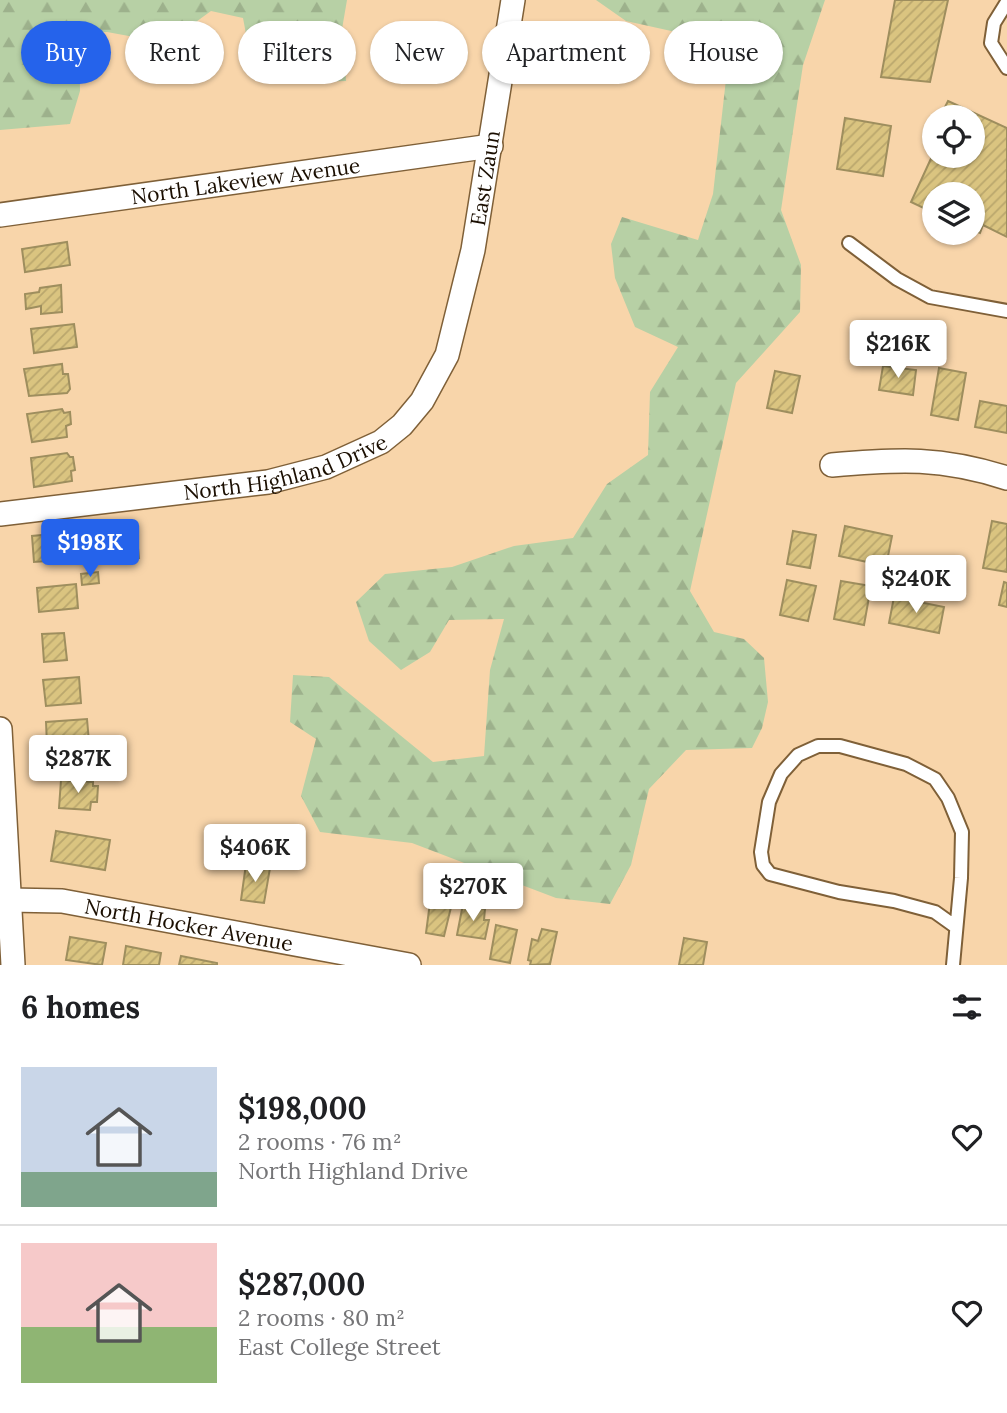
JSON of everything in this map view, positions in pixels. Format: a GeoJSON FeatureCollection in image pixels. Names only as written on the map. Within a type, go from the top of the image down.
{"type":"FeatureCollection","features":[{"type":"Feature","properties":{"kind":"street","name":"East Zaun"},"geometry":{"type":"LineString","coordinates":[[456,317],[473,250],[513,0]]}},
{"type":"Feature","properties":{"kind":"street","name":"North Lakeview Avenue"},"geometry":{"type":"LineString","coordinates":[[0,215],[491,146]]}},
{"type":"Feature","properties":{"kind":"street","name":"North Highland Drive"},"geometry":{"type":"LineString","coordinates":[[0,514],[268,482],[326,467],[381,442],[402,425],[422,401],[447,355],[456,317]]}},
{"type":"Feature","properties":{"kind":"street"},"geometry":{"type":"LineString","coordinates":[[832,465],[901,459],[932,461],[1007,478]]}},
{"type":"Feature","properties":{"kind":"street"},"geometry":{"type":"LineString","coordinates":[[0,729],[9,900],[6,933],[13,965]]}},
{"type":"Feature","properties":{"kind":"street","name":"North Hocker Avenue"},"geometry":{"type":"LineString","coordinates":[[9,900],[62,901],[409,965]]}},
{"type":"Feature","properties":{"kind":"lane"},"geometry":{"type":"LineString","coordinates":[[1007,2],[994,23],[991,43],[1007,68]]}},
{"type":"Feature","properties":{"kind":"lane"},"geometry":{"type":"LineString","coordinates":[[849,243],[897,279],[930,297],[1006,311],[1007,297]]}},
{"type":"Feature","properties":{"kind":"lane"},"geometry":{"type":"LineString","coordinates":[[953,965],[961,878],[962,832],[948,798],[935,779],[906,764],[840,746],[818,746],[798,755],[781,774],[769,802],[761,852],[763,865],[770,874],[935,912],[956,927]]}},
{"type":"Feature","properties":{"kind":"green space"},"geometry":{"type":"Polygon","coordinates":[[[0,0],[347,0],[343,21],[244,21],[243,18],[211,11],[197,21],[125,21],[125,35],[111,33],[111,21],[21,21],[21,84],[80,84],[80,91],[70,124],[0,130],[0,0]]]}},
{"type":"Feature","properties":{"kind":"green space"},"geometry":{"type":"Polygon","coordinates":[[[596,0],[825,0],[803,65],[781,210],[801,265],[800,312],[736,383],[690,591],[714,632],[744,639],[764,658],[768,702],[762,728],[752,748],[686,750],[649,789],[631,865],[610,904],[556,898],[412,843],[320,832],[301,796],[316,739],[290,722],[293,675],[329,677],[433,762],[484,756],[490,670],[504,619],[449,620],[430,652],[401,670],[369,641],[356,602],[385,574],[452,567],[514,546],[573,538],[607,484],[648,455],[650,392],[678,347],[635,327],[615,278],[611,244],[622,217],[698,240],[713,194],[725,84],[783,84],[783,21],[664,21],[664,29],[650,26],[650,21],[626,21],[596,0]]]}},
{"type":"Feature","properties":{"kind":"building"},"geometry":{"type":"Polygon","coordinates":[[[895,0],[948,0],[930,82],[881,77],[895,0]]]}},
{"type":"Feature","properties":{"kind":"building"},"geometry":{"type":"Polygon","coordinates":[[[845,118],[891,126],[883,176],[837,169],[845,118]]]}},
{"type":"Feature","properties":{"kind":"building"},"geometry":{"type":"Polygon","coordinates":[[[985,118],[1007,128],[1007,237],[985,226],[985,182],[922,182],[922,207],[911,202],[927,168],[985,168],[985,118]]]}},
{"type":"Feature","properties":{"kind":"building"},"geometry":{"type":"Polygon","coordinates":[[[67,242],[70,265],[25,272],[22,249],[67,242]]]}},
{"type":"Feature","properties":{"kind":"building"},"geometry":{"type":"Polygon","coordinates":[[[61,285],[62,312],[41,314],[41,306],[26,309],[25,294],[39,292],[40,288],[61,285]]]}},
{"type":"Feature","properties":{"kind":"building"},"geometry":{"type":"Polygon","coordinates":[[[74,324],[77,347],[34,353],[31,329],[74,324]]]}},
{"type":"Feature","properties":{"kind":"building"},"geometry":{"type":"Polygon","coordinates":[[[62,364],[63,374],[68,374],[70,389],[67,393],[29,396],[24,369],[62,364]]]}},
{"type":"Feature","properties":{"kind":"building"},"geometry":{"type":"Polygon","coordinates":[[[883,366],[916,370],[913,395],[879,390],[883,366]]]}},
{"type":"Feature","properties":{"kind":"building"},"geometry":{"type":"Polygon","coordinates":[[[939,368],[966,373],[958,420],[931,415],[939,368]]]}},
{"type":"Feature","properties":{"kind":"building"},"geometry":{"type":"Polygon","coordinates":[[[775,371],[800,376],[792,413],[767,408],[775,371]]]}},
{"type":"Feature","properties":{"kind":"building"},"geometry":{"type":"Polygon","coordinates":[[[980,401],[1007,406],[1007,433],[975,427],[980,401]]]}},
{"type":"Feature","properties":{"kind":"building"},"geometry":{"type":"Polygon","coordinates":[[[62,409],[64,413],[70,412],[71,424],[66,426],[67,437],[32,442],[27,414],[62,409]]]}},
{"type":"Feature","properties":{"kind":"building"},"geometry":{"type":"Polygon","coordinates":[[[67,453],[73,457],[75,470],[71,471],[72,481],[34,487],[31,458],[67,453]]]}},
{"type":"Feature","properties":{"kind":"building"},"geometry":{"type":"Polygon","coordinates":[[[992,521],[1007,524],[1007,572],[983,568],[992,521]]]}},
{"type":"Feature","properties":{"kind":"building"},"geometry":{"type":"Polygon","coordinates":[[[845,526],[892,536],[886,566],[839,556],[845,526]]]}},
{"type":"Feature","properties":{"kind":"building"},"geometry":{"type":"Polygon","coordinates":[[[793,531],[816,535],[810,568],[787,564],[793,531]]]}},
{"type":"Feature","properties":{"kind":"building"},"geometry":{"type":"Polygon","coordinates":[[[74,532],[76,559],[34,562],[32,536],[74,532]]]}},
{"type":"Feature","properties":{"kind":"building"},"geometry":{"type":"Polygon","coordinates":[[[137,538],[139,558],[117,560],[115,539],[137,538]]]}},
{"type":"Feature","properties":{"kind":"building"},"geometry":{"type":"Polygon","coordinates":[[[98,572],[99,583],[82,585],[81,574],[98,572]]]}},
{"type":"Feature","properties":{"kind":"building"},"geometry":{"type":"Polygon","coordinates":[[[787,580],[816,586],[808,621],[780,615],[787,580]]]}},
{"type":"Feature","properties":{"kind":"building"},"geometry":{"type":"Polygon","coordinates":[[[841,581],[871,586],[864,625],[834,619],[841,581]]]}},
{"type":"Feature","properties":{"kind":"building"},"geometry":{"type":"Polygon","coordinates":[[[1004,582],[1007,583],[1007,607],[999,605],[1004,582]]]}},
{"type":"Feature","properties":{"kind":"building"},"geometry":{"type":"Polygon","coordinates":[[[76,584],[78,608],[39,612],[37,588],[76,584]]]}},
{"type":"Feature","properties":{"kind":"building"},"geometry":{"type":"Polygon","coordinates":[[[894,597],[944,607],[939,633],[889,623],[894,597]]]}},
{"type":"Feature","properties":{"kind":"building"},"geometry":{"type":"Polygon","coordinates":[[[64,633],[67,660],[44,662],[42,634],[64,633]]]}},
{"type":"Feature","properties":{"kind":"building"},"geometry":{"type":"Polygon","coordinates":[[[79,677],[81,703],[46,706],[43,680],[79,677]]]}},
{"type":"Feature","properties":{"kind":"building"},"geometry":{"type":"Polygon","coordinates":[[[87,719],[89,742],[47,745],[46,722],[87,719]]]}},
{"type":"Feature","properties":{"kind":"building"},"geometry":{"type":"Polygon","coordinates":[[[122,743],[123,765],[103,766],[102,744],[122,743]]]}},
{"type":"Feature","properties":{"kind":"building"},"geometry":{"type":"Polygon","coordinates":[[[61,780],[93,782],[93,786],[98,786],[97,802],[91,802],[90,810],[59,808],[61,780]]]}},
{"type":"Feature","properties":{"kind":"building"},"geometry":{"type":"Polygon","coordinates":[[[56,831],[110,840],[105,870],[51,861],[56,831]]]}},
{"type":"Feature","properties":{"kind":"building"},"geometry":{"type":"Polygon","coordinates":[[[246,864],[270,868],[264,903],[241,900],[246,864]]]}},
{"type":"Feature","properties":{"kind":"building"},"geometry":{"type":"Polygon","coordinates":[[[431,895],[453,899],[444,936],[426,933],[431,895]]]}},
{"type":"Feature","properties":{"kind":"building"},"geometry":{"type":"Polygon","coordinates":[[[463,904],[485,909],[484,920],[489,920],[485,939],[457,935],[463,904]]]}},
{"type":"Feature","properties":{"kind":"building"},"geometry":{"type":"Polygon","coordinates":[[[496,925],[517,930],[510,963],[490,959],[496,925]]]}},
{"type":"Feature","properties":{"kind":"building"},"geometry":{"type":"Polygon","coordinates":[[[542,929],[557,932],[550,964],[530,965],[531,961],[528,960],[532,939],[538,941],[542,929]]]}},
{"type":"Feature","properties":{"kind":"building"},"geometry":{"type":"Polygon","coordinates":[[[70,937],[106,943],[102,965],[66,960],[70,937]]]}},
{"type":"Feature","properties":{"kind":"building"},"geometry":{"type":"Polygon","coordinates":[[[684,938],[707,942],[703,965],[679,965],[684,938]]]}},
{"type":"Feature","properties":{"kind":"building"},"geometry":{"type":"Polygon","coordinates":[[[126,946],[161,953],[159,965],[123,965],[126,946]]]}},
{"type":"Feature","properties":{"kind":"building"},"geometry":{"type":"Polygon","coordinates":[[[181,956],[217,963],[217,965],[179,965],[181,956]]]}}]}
